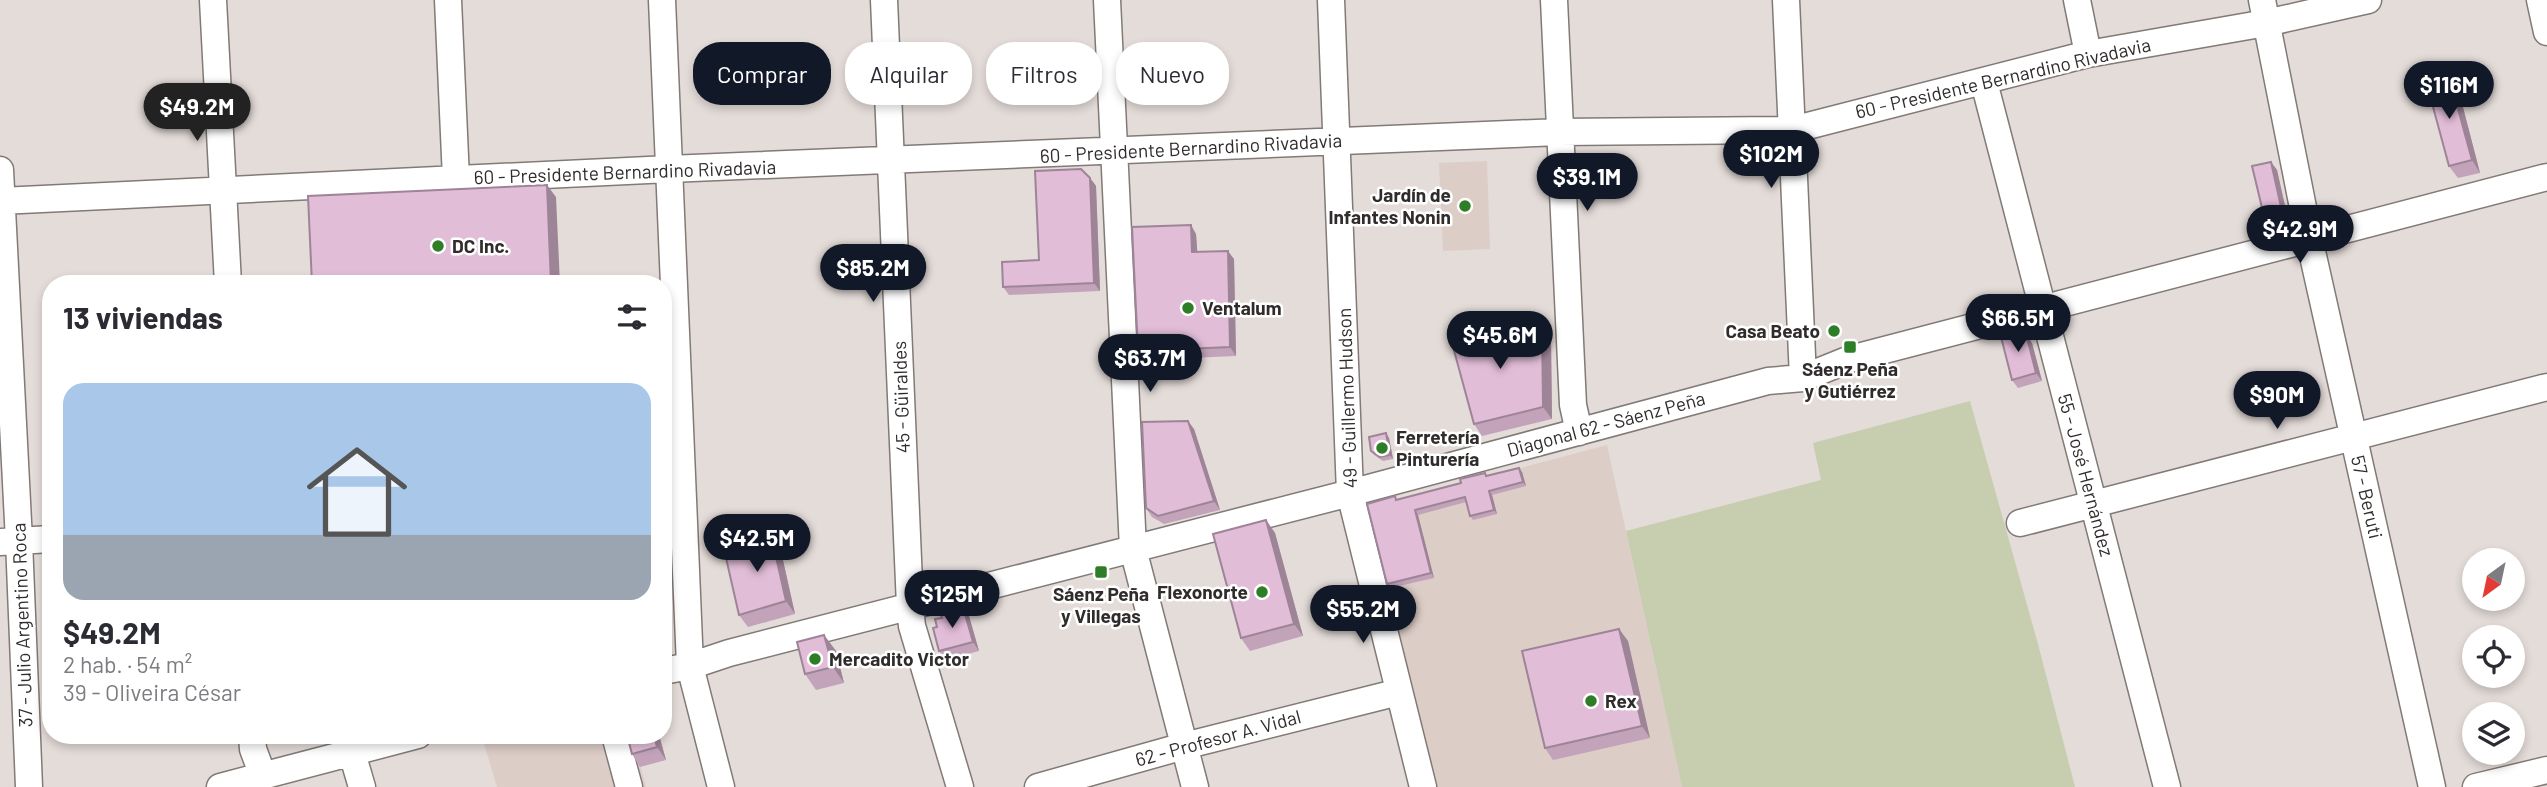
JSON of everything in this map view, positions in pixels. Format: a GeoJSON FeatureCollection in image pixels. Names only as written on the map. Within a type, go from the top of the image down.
{"type":"FeatureCollection","features":[{"type":"Feature","properties":{"kind":"street"},"geometry":{"type":"LineString","coordinates":[[213,0],[228,275]]}},
{"type":"Feature","properties":{"kind":"street"},"geometry":{"type":"LineString","coordinates":[[447,0],[456,179]]}},
{"type":"Feature","properties":{"kind":"street"},"geometry":{"type":"LineString","coordinates":[[662,0],[690,666],[721,787]]}},
{"type":"Feature","properties":{"kind":"street","name":"45 - Güiraldes"},"geometry":{"type":"LineString","coordinates":[[884,0],[910,606],[912,626],[960,787]]}},
{"type":"Feature","properties":{"kind":"street"},"geometry":{"type":"LineString","coordinates":[[1107,0],[1133,549],[1195,787]]}},
{"type":"Feature","properties":{"kind":"street","name":"49 - Guillermo Hudson"},"geometry":{"type":"LineString","coordinates":[[1331,0],[1350,493],[1423,787]]}},
{"type":"Feature","properties":{"kind":"street"},"geometry":{"type":"LineString","coordinates":[[1554,0],[1573,405],[1579,432]]}},
{"type":"Feature","properties":{"kind":"street"},"geometry":{"type":"LineString","coordinates":[[1786,0],[1803,378]]}},
{"type":"Feature","properties":{"kind":"street"},"geometry":{"type":"LineString","coordinates":[[2077,0],[2088,54]]}},
{"type":"Feature","properties":{"kind":"street","name":"60 - Presidente Bernardino Rivadavia"},"geometry":{"type":"LineString","coordinates":[[1,201],[669,169],[1559,132],[1792,130],[2264,11],[2368,0]]}},
{"type":"Feature","properties":{"kind":"street"},"geometry":{"type":"LineString","coordinates":[[2540,0],[2547,32]]}},
{"type":"Feature","properties":{"kind":"street","name":"57 - Beruti"},"geometry":{"type":"LineString","coordinates":[[2264,11],[2309,239],[2432,787]]}},
{"type":"Feature","properties":{"kind":"street","name":"55 - José Hernández"},"geometry":{"type":"LineString","coordinates":[[1984,82],[2167,787]]}},
{"type":"Feature","properties":{"kind":"street","name":"37 - Julio Argentino Roca"},"geometry":{"type":"LineString","coordinates":[[0,170],[10,541],[29,787]]}},
{"type":"Feature","properties":{"kind":"street","name":"Diagonal 62 - Sáenz Peña"},"geometry":{"type":"LineString","coordinates":[[672,669],[1768,381],[1803,378],[1850,359],[2547,177]]}},
{"type":"Feature","properties":{"kind":"street"},"geometry":{"type":"LineString","coordinates":[[2020,523],[2547,387]]}},
{"type":"Feature","properties":{"kind":"street"},"geometry":{"type":"LineString","coordinates":[[10,541],[42,539]]}},
{"type":"Feature","properties":{"kind":"street","name":"62 - Profesor A. Vidal"},"geometry":{"type":"LineString","coordinates":[[1038,787],[1184,746],[1399,692]]}},
{"type":"Feature","properties":{"kind":"street"},"geometry":{"type":"LineString","coordinates":[[253,744],[263,776]]}},
{"type":"Feature","properties":{"kind":"street"},"geometry":{"type":"LineString","coordinates":[[220,787],[385,744]]}},
{"type":"Feature","properties":{"kind":"street"},"geometry":{"type":"LineString","coordinates":[[617,744],[629,787]]}},
{"type":"Feature","properties":{"kind":"street"},"geometry":{"type":"LineString","coordinates":[[352,753],[362,787]]}},
{"type":"Feature","properties":{"kind":"street"},"geometry":{"type":"LineString","coordinates":[[2476,787],[2547,770]]}},
{"type":"Feature","properties":{"kind":"shaded area","name":"Jardín de Infantes Nonin"},"geometry":{"type":"Polygon","coordinates":[[[1487,161],[1490,249],[1443,251],[1439,163],[1487,161]]]}},
{"type":"Feature","properties":{"kind":"shaded area"},"geometry":{"type":"Polygon","coordinates":[[[1607,445],[1682,787],[1433,787],[1365,516],[1370,508],[1607,445]]]}},
{"type":"Feature","properties":{"kind":"shaded area"},"geometry":{"type":"Polygon","coordinates":[[[484,744],[634,744],[646,787],[497,787],[484,744]]]}},
{"type":"Feature","properties":{"kind":"green space"},"geometry":{"type":"Polygon","coordinates":[[[1970,401],[2075,787],[1682,787],[1626,531],[1821,480],[1813,443],[1970,401]]]}},
{"type":"Feature","properties":{"kind":"building"},"geometry":{"type":"Polygon","coordinates":[[[2449,76],[2472,160],[2449,166],[2426,81],[2449,76]]]}},
{"type":"Feature","properties":{"kind":"building"},"geometry":{"type":"Polygon","coordinates":[[[2271,162],[2281,207],[2275,214],[2264,216],[2252,166],[2271,162]]]}},
{"type":"Feature","properties":{"kind":"building"},"geometry":{"type":"Polygon","coordinates":[[[1081,169],[1090,178],[1094,283],[1003,287],[1002,262],[1039,260],[1035,171],[1081,169]]]}},
{"type":"Feature","properties":{"kind":"building","name":"DC Inc."},"geometry":{"type":"Polygon","coordinates":[[[547,185],[551,275],[312,275],[308,196],[547,185]]]}},
{"type":"Feature","properties":{"kind":"building","name":"Ventalum"},"geometry":{"type":"Polygon","coordinates":[[[1191,225],[1192,252],[1228,251],[1230,347],[1138,351],[1132,227],[1191,225]]]}},
{"type":"Feature","properties":{"kind":"building"},"geometry":{"type":"Polygon","coordinates":[[[1542,328],[1543,407],[1474,424],[1449,332],[1542,328]]]}},
{"type":"Feature","properties":{"kind":"building"},"geometry":{"type":"Polygon","coordinates":[[[2016,328],[2026,334],[2036,373],[2012,380],[2000,333],[2016,328]]]}},
{"type":"Feature","properties":{"kind":"building"},"geometry":{"type":"Polygon","coordinates":[[[1188,421],[1214,501],[1158,516],[1146,508],[1142,422],[1188,421]]]}},
{"type":"Feature","properties":{"kind":"building","name":"Ferretería Pinturería"},"geometry":{"type":"Polygon","coordinates":[[[1386,433],[1390,455],[1380,457],[1371,451],[1369,437],[1386,433]]]}},
{"type":"Feature","properties":{"kind":"building"},"geometry":{"type":"Polygon","coordinates":[[[1519,468],[1523,482],[1489,491],[1494,510],[1470,516],[1465,497],[1415,510],[1431,573],[1387,584],[1367,504],[1395,496],[1396,500],[1461,483],[1460,479],[1485,473],[1486,476],[1519,468]]]}},
{"type":"Feature","properties":{"kind":"building","name":"Flexonorte"},"geometry":{"type":"Polygon","coordinates":[[[1266,520],[1294,624],[1241,638],[1213,534],[1266,520]]]}},
{"type":"Feature","properties":{"kind":"building"},"geometry":{"type":"Polygon","coordinates":[[[769,526],[786,601],[739,615],[726,558],[754,557],[747,529],[769,526]]]}},
{"type":"Feature","properties":{"kind":"building"},"geometry":{"type":"Polygon","coordinates":[[[963,607],[973,642],[939,651],[933,628],[937,627],[935,619],[942,618],[940,613],[963,607]]]}},
{"type":"Feature","properties":{"kind":"building","name":"Rex"},"geometry":{"type":"Polygon","coordinates":[[[1619,629],[1642,726],[1545,748],[1522,651],[1619,629]]]}},
{"type":"Feature","properties":{"kind":"building"},"geometry":{"type":"Polygon","coordinates":[[[824,635],[833,667],[805,674],[797,642],[824,635]]]}},
{"type":"Feature","properties":{"kind":"building"},"geometry":{"type":"Polygon","coordinates":[[[629,744],[656,744],[657,747],[632,754],[629,744]]]}},
{"type":"Feature","properties":{"kind":"place","name":"Jardín de Infantes Nonin"},"geometry":{"type":"Point","coordinates":[1465,206]}},
{"type":"Feature","properties":{"kind":"place","name":"DC Inc."},"geometry":{"type":"Point","coordinates":[438,246]}},
{"type":"Feature","properties":{"kind":"place","name":"Ventalum"},"geometry":{"type":"Point","coordinates":[1188,308]}},
{"type":"Feature","properties":{"kind":"place","name":"Casa Beato"},"geometry":{"type":"Point","coordinates":[1834,331]}},
{"type":"Feature","properties":{"kind":"place","name":"Sáenz Peña y Gutiérrez"},"geometry":{"type":"Point","coordinates":[1850,347]}},
{"type":"Feature","properties":{"kind":"place","name":"Ferretería Pinturería"},"geometry":{"type":"Point","coordinates":[1382,448]}},
{"type":"Feature","properties":{"kind":"place","name":"Sáenz Peña y Villegas"},"geometry":{"type":"Point","coordinates":[1101,572]}},
{"type":"Feature","properties":{"kind":"place","name":"Flexonorte"},"geometry":{"type":"Point","coordinates":[1262,592]}},
{"type":"Feature","properties":{"kind":"place","name":"Mercadito Victor"},"geometry":{"type":"Point","coordinates":[815,659]}},
{"type":"Feature","properties":{"kind":"place","name":"Rex"},"geometry":{"type":"Point","coordinates":[1591,701]}}]}
